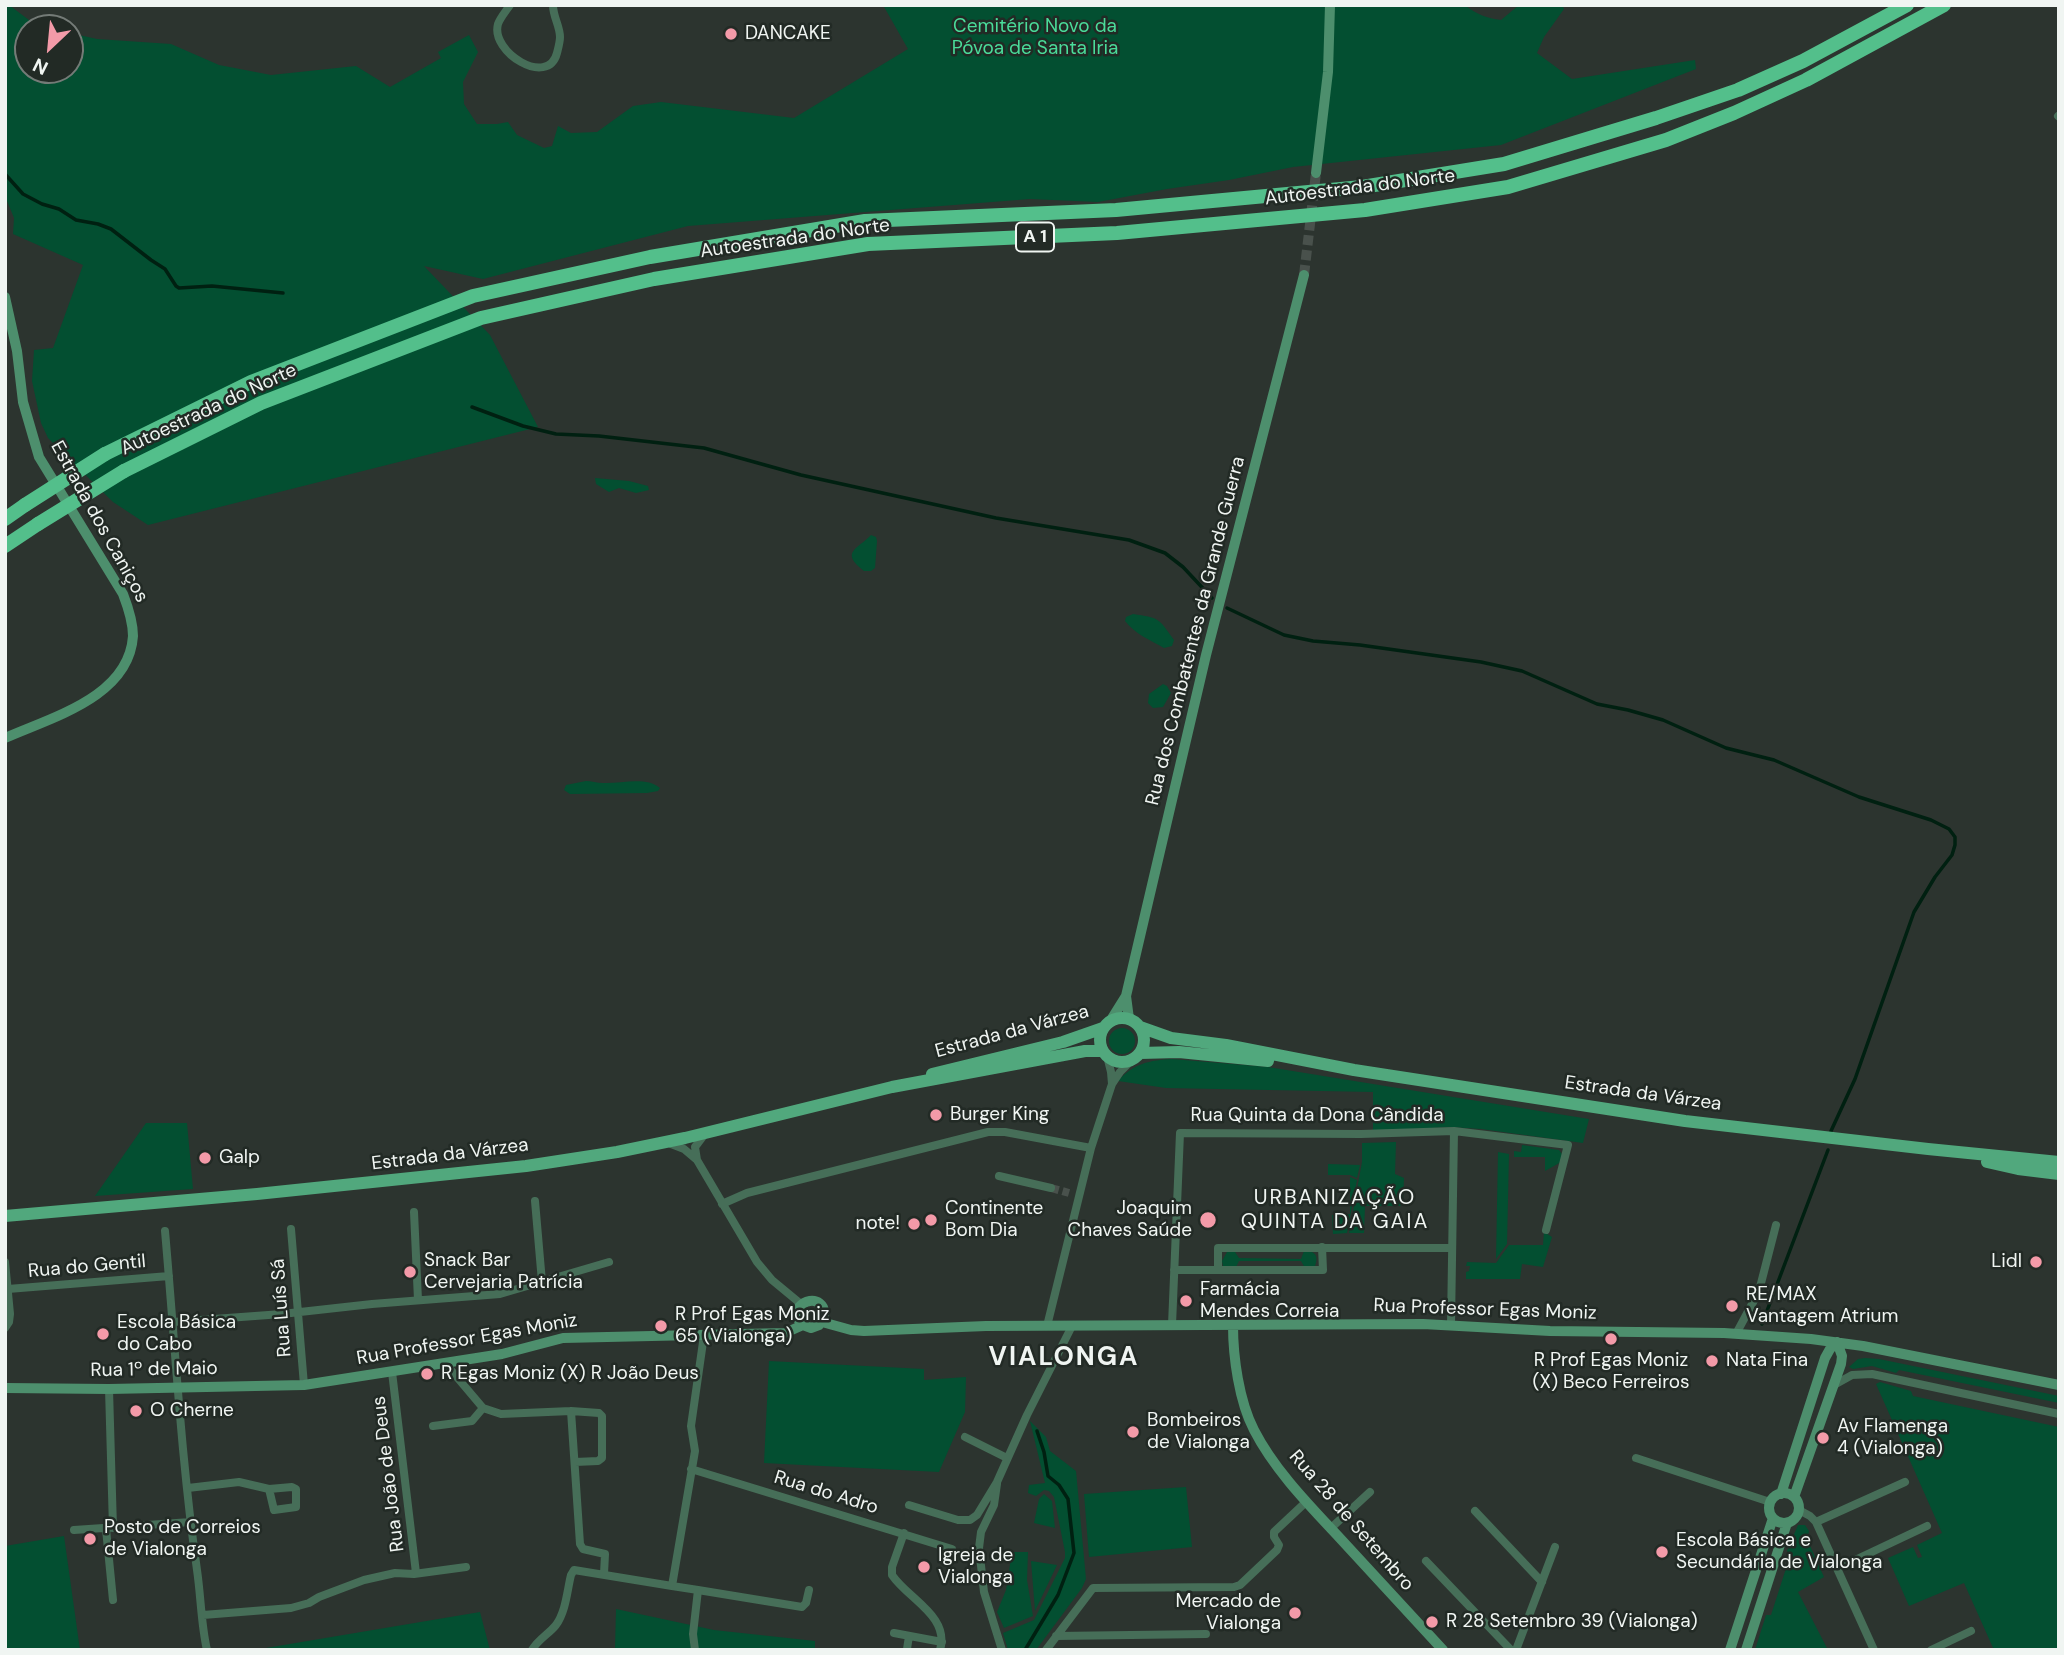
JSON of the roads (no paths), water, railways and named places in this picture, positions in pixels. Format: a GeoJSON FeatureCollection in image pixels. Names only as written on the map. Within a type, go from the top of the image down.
{"type":"FeatureCollection","features":[{"type":"Feature","properties":{"kind":"highway","name":"Autoestrada do Norte"},"geometry":{"type":"LineString","coordinates":[[5,519],[105,454],[251,382],[473,296],[650,257],[865,221],[1116,210],[1362,187],[1504,164],[1738,90],[1803,61],[1907,5]]}},
{"type":"Feature","properties":{"kind":"highway","name":"Autoestrada do Norte"},"geometry":{"type":"LineString","coordinates":[[5,546],[124,471],[261,403],[481,317],[654,279],[868,244],[1117,233],[1365,210],[1508,187],[1666,139],[1734,113],[1806,80],[1944,5]]}},
{"type":"Feature","properties":{"kind":"main road","name":"Estrada da Várzea"},"geometry":{"type":"LineString","coordinates":[[892,1087],[948,1068],[1063,1041],[1117,1018],[1129,1019],[1140,1027],[1171,1038],[1226,1045],[1354,1070],[1685,1121],[2059,1162]]}},
{"type":"Feature","properties":{"kind":"main road","name":"Estrada da Várzea"},"geometry":{"type":"LineString","coordinates":[[1105,1053],[1100,1038],[1107,1024]]}},
{"type":"Feature","properties":{"kind":"main road"},"geometry":{"type":"LineString","coordinates":[[1137,1055],[1144,1040],[1140,1027]]}},
{"type":"Feature","properties":{"kind":"main road","name":"Estrada da Várzea"},"geometry":{"type":"LineString","coordinates":[[5,1216],[424,1178],[526,1166],[661,1143],[892,1087],[1085,1051],[1105,1053],[1120,1062],[1137,1055],[1179,1052],[1354,1070]]}},
{"type":"Feature","properties":{"kind":"main road","name":"Estrada da Várzea"},"geometry":{"type":"LineString","coordinates":[[1928,1149],[2018,1169],[2059,1174]]}},
{"type":"Feature","properties":{"kind":"street"},"geometry":{"type":"LineString","coordinates":[[510,5],[498,24],[499,42],[512,56],[533,68],[546,66],[556,57],[560,37],[553,15],[554,5]]}},
{"type":"Feature","properties":{"kind":"street"},"geometry":{"type":"LineString","coordinates":[[1316,173],[1328,72],[1330,5]]}},
{"type":"Feature","properties":{"kind":"street","name":"Rua dos Combatentes da Grande Guerra"},"geometry":{"type":"LineString","coordinates":[[1129,1019],[1126,996],[1206,655],[1304,275]]}},
{"type":"Feature","properties":{"kind":"street","name":"Estrada dos Caniços"},"geometry":{"type":"LineString","coordinates":[[5,297],[17,351],[23,402],[40,457],[123,594],[131,617],[132,636],[127,662],[113,681],[95,697],[5,738]]}},
{"type":"Feature","properties":{"kind":"street","name":"Rua dos Combatentes da Grande Guerra"},"geometry":{"type":"LineString","coordinates":[[1107,1024],[1126,996]]}},
{"type":"Feature","properties":{"kind":"street"},"geometry":{"type":"LineString","coordinates":[[1105,1053],[1112,1084]]}},
{"type":"Feature","properties":{"kind":"street"},"geometry":{"type":"LineString","coordinates":[[1047,1326],[1091,1148],[1112,1084],[1137,1055]]}},
{"type":"Feature","properties":{"kind":"street"},"geometry":{"type":"LineString","coordinates":[[1451,1324],[1454,1131]]}},
{"type":"Feature","properties":{"kind":"street","name":"Rua Quinta da Dona Cândida"},"geometry":{"type":"LineString","coordinates":[[1174,1270],[1180,1133],[1335,1135],[1454,1131],[1569,1145],[1546,1230]]}},
{"type":"Feature","properties":{"kind":"street"},"geometry":{"type":"LineString","coordinates":[[722,1204],[747,1193],[988,1132],[1006,1132],[1091,1148]]}},
{"type":"Feature","properties":{"kind":"street"},"geometry":{"type":"LineString","coordinates":[[696,1160],[695,1147],[705,1133]]}},
{"type":"Feature","properties":{"kind":"street"},"geometry":{"type":"LineString","coordinates":[[661,1143],[679,1146],[696,1160],[757,1262],[801,1304]]}},
{"type":"Feature","properties":{"kind":"street"},"geometry":{"type":"LineString","coordinates":[[999,1176],[1051,1188]]}},
{"type":"Feature","properties":{"kind":"street"},"geometry":{"type":"LineString","coordinates":[[1069,1194],[1079,1196]]}},
{"type":"Feature","properties":{"kind":"street"},"geometry":{"type":"LineString","coordinates":[[535,1200],[542,1282]]}},
{"type":"Feature","properties":{"kind":"street"},"geometry":{"type":"LineString","coordinates":[[414,1212],[418,1300]]}},
{"type":"Feature","properties":{"kind":"street"},"geometry":{"type":"LineString","coordinates":[[1736,1334],[1759,1291],[1776,1225]]}},
{"type":"Feature","properties":{"kind":"street","name":"Rua Luís Sá"},"geometry":{"type":"LineString","coordinates":[[291,1229],[304,1385]]}},
{"type":"Feature","properties":{"kind":"street"},"geometry":{"type":"LineString","coordinates":[[165,1231],[177,1388],[207,1650]]}},
{"type":"Feature","properties":{"kind":"street"},"geometry":{"type":"LineString","coordinates":[[1172,1325],[1174,1270],[1323,1270],[1322,1247]]}},
{"type":"Feature","properties":{"kind":"street"},"geometry":{"type":"LineString","coordinates":[[1218,1270],[1218,1248],[1452,1248]]}},
{"type":"Feature","properties":{"kind":"street","name":"Rua do Gentil"},"geometry":{"type":"LineString","coordinates":[[5,1262],[10,1317],[5,1328]]}},
{"type":"Feature","properties":{"kind":"street"},"geometry":{"type":"LineString","coordinates":[[173,1322],[500,1294],[609,1262]]}},
{"type":"Feature","properties":{"kind":"street","name":"Rua do Gentil"},"geometry":{"type":"LineString","coordinates":[[8,1289],[169,1276]]}},
{"type":"Feature","properties":{"kind":"street"},"geometry":{"type":"LineString","coordinates":[[803,1325],[797,1318],[797,1313],[801,1304],[809,1300],[824,1309],[822,1322]]}},
{"type":"Feature","properties":{"kind":"street","name":"Rua Professor Egas Moniz"},"geometry":{"type":"LineString","coordinates":[[304,1385],[502,1354],[563,1338],[785,1333],[803,1325],[811,1328],[822,1322],[864,1331],[986,1326],[1451,1324],[1550,1331],[1736,1334],[1863,1346],[2059,1385]]}},
{"type":"Feature","properties":{"kind":"street","name":"Rua 28 de Setembro"},"geometry":{"type":"LineString","coordinates":[[1233,1325],[1233,1351],[1253,1429],[1306,1502],[1443,1650]]}},
{"type":"Feature","properties":{"kind":"street"},"geometry":{"type":"LineString","coordinates":[[909,1505],[958,1520],[970,1520],[976,1515],[997,1482],[1072,1326]]}},
{"type":"Feature","properties":{"kind":"street"},"geometry":{"type":"LineString","coordinates":[[671,1586],[695,1451],[691,1426],[704,1335]]}},
{"type":"Feature","properties":{"kind":"street"},"geometry":{"type":"LineString","coordinates":[[1811,1339],[1819,1345],[1825,1358]]}},
{"type":"Feature","properties":{"kind":"street"},"geometry":{"type":"LineString","coordinates":[[1781,1494],[1825,1358],[1837,1342],[1842,1356],[1841,1364],[1794,1497]]}},
{"type":"Feature","properties":{"kind":"street"},"geometry":{"type":"LineString","coordinates":[[1841,1364],[1863,1346]]}},
{"type":"Feature","properties":{"kind":"street"},"geometry":{"type":"LineString","coordinates":[[446,1363],[483,1408],[501,1414],[597,1412],[601,1416],[602,1458],[598,1461],[575,1462]]}},
{"type":"Feature","properties":{"kind":"street","name":"Rua João de Deus"},"geometry":{"type":"LineString","coordinates":[[392,1372],[416,1573]]}},
{"type":"Feature","properties":{"kind":"street"},"geometry":{"type":"LineString","coordinates":[[1834,1385],[1853,1375],[1872,1374],[2059,1414]]}},
{"type":"Feature","properties":{"kind":"street","name":"Rua 1º de Maio"},"geometry":{"type":"LineString","coordinates":[[5,1388],[108,1390],[304,1385]]}},
{"type":"Feature","properties":{"kind":"street"},"geometry":{"type":"LineString","coordinates":[[108,1390],[109,1529],[113,1600]]}},
{"type":"Feature","properties":{"kind":"street"},"geometry":{"type":"LineString","coordinates":[[433,1426],[472,1420],[483,1408]]}},
{"type":"Feature","properties":{"kind":"street"},"geometry":{"type":"LineString","coordinates":[[571,1411],[581,1546],[605,1554],[604,1574]]}},
{"type":"Feature","properties":{"kind":"street"},"geometry":{"type":"LineString","coordinates":[[965,1437],[1007,1458]]}},
{"type":"Feature","properties":{"kind":"street"},"geometry":{"type":"LineString","coordinates":[[1636,1458],[1770,1502]]}},
{"type":"Feature","properties":{"kind":"street","name":"Rua do Adro"},"geometry":{"type":"LineString","coordinates":[[691,1469],[952,1549]]}},
{"type":"Feature","properties":{"kind":"street"},"geometry":{"type":"LineString","coordinates":[[188,1488],[239,1482],[269,1489]]}},
{"type":"Feature","properties":{"kind":"street"},"geometry":{"type":"LineString","coordinates":[[997,1482],[996,1500],[981,1532],[979,1548],[984,1592],[999,1648]]}},
{"type":"Feature","properties":{"kind":"street"},"geometry":{"type":"LineString","coordinates":[[1816,1522],[1905,1482]]}},
{"type":"Feature","properties":{"kind":"street"},"geometry":{"type":"LineString","coordinates":[[1331,1528],[1370,1492]]}},
{"type":"Feature","properties":{"kind":"street"},"geometry":{"type":"LineString","coordinates":[[1777,1495],[1794,1497],[1799,1510],[1795,1518],[1787,1523],[1773,1518],[1770,1502],[1777,1495]]}},
{"type":"Feature","properties":{"kind":"street"},"geometry":{"type":"LineString","coordinates":[[1046,1650],[1093,1588],[1240,1585],[1278,1549],[1274,1531],[1306,1502]]}},
{"type":"Feature","properties":{"kind":"street"},"geometry":{"type":"LineString","coordinates":[[1799,1510],[1816,1522],[1874,1650]]}},
{"type":"Feature","properties":{"kind":"street"},"geometry":{"type":"LineString","coordinates":[[1475,1511],[1542,1582]]}},
{"type":"Feature","properties":{"kind":"street"},"geometry":{"type":"LineString","coordinates":[[1730,1650],[1773,1518]]}},
{"type":"Feature","properties":{"kind":"street"},"geometry":{"type":"LineString","coordinates":[[74,1530],[191,1522]]}},
{"type":"Feature","properties":{"kind":"street"},"geometry":{"type":"LineString","coordinates":[[1746,1650],[1787,1523]]}},
{"type":"Feature","properties":{"kind":"street"},"geometry":{"type":"LineString","coordinates":[[1838,1568],[1927,1526]]}},
{"type":"Feature","properties":{"kind":"street"},"geometry":{"type":"LineString","coordinates":[[894,1633],[941,1646],[942,1631],[937,1622],[892,1575],[892,1567],[904,1533]]}},
{"type":"Feature","properties":{"kind":"street"},"geometry":{"type":"LineString","coordinates":[[1516,1650],[1555,1547]]}},
{"type":"Feature","properties":{"kind":"street"},"geometry":{"type":"LineString","coordinates":[[1426,1560],[1511,1650]]}},
{"type":"Feature","properties":{"kind":"street"},"geometry":{"type":"LineString","coordinates":[[202,1615],[291,1608],[364,1580],[395,1573],[466,1567]]}},
{"type":"Feature","properties":{"kind":"street"},"geometry":{"type":"LineString","coordinates":[[532,1650],[538,1640],[554,1628],[561,1616],[571,1575],[576,1570],[802,1606],[806,1603],[809,1590]]}},
{"type":"Feature","properties":{"kind":"street"},"geometry":{"type":"LineString","coordinates":[[695,1650],[694,1624],[698,1590]]}},
{"type":"Feature","properties":{"kind":"street"},"geometry":{"type":"LineString","coordinates":[[1931,1650],[1971,1631]]}},
{"type":"Feature","properties":{"kind":"street"},"geometry":{"type":"LineString","coordinates":[[1056,1636],[1206,1634]]}},
{"type":"Feature","properties":{"kind":"street"},"geometry":{"type":"LineString","coordinates":[[907,1649],[909,1636]]}},
{"type":"Feature","properties":{"kind":"waterway"},"geometry":{"type":"LineString","coordinates":[[5,174],[23,194],[42,204],[59,209],[76,220],[111,229],[165,269],[179,288],[212,286],[283,293]]}},
{"type":"Feature","properties":{"kind":"waterway"},"geometry":{"type":"LineString","coordinates":[[472,407],[523,426],[556,434],[704,448],[801,475],[996,518],[1129,540],[1165,553],[1183,567],[1212,598]]}},
{"type":"Feature","properties":{"kind":"waterway"},"geometry":{"type":"LineString","coordinates":[[1227,608],[1284,635],[1481,662],[1522,671],[1597,704],[1663,720],[1726,748],[1774,760],[1859,797],[1931,820],[1949,829],[1955,837],[1952,855],[1914,912],[1855,1079],[1831,1131]]}},
{"type":"Feature","properties":{"kind":"waterway"},"geometry":{"type":"LineString","coordinates":[[1762,1324],[1828,1150]]}},
{"type":"Feature","properties":{"kind":"waterway"},"geometry":{"type":"LineString","coordinates":[[1025,1650],[1058,1595],[1074,1553],[1068,1499],[1059,1485],[1048,1476],[1037,1431]]}},
{"type":"Feature","properties":{"kind":"tunnel"},"geometry":{"type":"LineString","coordinates":[[1304,275],[1316,173]]}},
{"type":"Feature","properties":{"kind":"tunnel"},"geometry":{"type":"LineString","coordinates":[[1051,1188],[1069,1193]]}},
{"type":"Feature","properties":{"kind":"place","name":"DANCAKE"},"geometry":{"type":"Point","coordinates":[731,34]}},
{"type":"Feature","properties":{"kind":"place","name":"Burger King"},"geometry":{"type":"Point","coordinates":[936,1115]}},
{"type":"Feature","properties":{"kind":"place","name":"Galp"},"geometry":{"type":"Point","coordinates":[205,1158]}},
{"type":"Feature","properties":{"kind":"place","name":"Continente Bom Dia"},"geometry":{"type":"Point","coordinates":[931,1220]}},
{"type":"Feature","properties":{"kind":"place","name":"Joaquim Chaves Saúde"},"geometry":{"type":"Point","coordinates":[1208,1220]}},
{"type":"Feature","properties":{"kind":"place","name":"note!"},"geometry":{"type":"Point","coordinates":[914,1224]}},
{"type":"Feature","properties":{"kind":"place","name":"Lidl"},"geometry":{"type":"Point","coordinates":[2036,1262]}},
{"type":"Feature","properties":{"kind":"place","name":"Snack Bar Cervejaria Patrícia"},"geometry":{"type":"Point","coordinates":[410,1272]}},
{"type":"Feature","properties":{"kind":"place","name":"Farmácia Mendes Correia"},"geometry":{"type":"Point","coordinates":[1186,1301]}},
{"type":"Feature","properties":{"kind":"place","name":"RE/MAX Vantagem Atrium"},"geometry":{"type":"Point","coordinates":[1732,1306]}},
{"type":"Feature","properties":{"kind":"place","name":"R Prof Egas Moniz 65 (Vialonga)"},"geometry":{"type":"Point","coordinates":[661,1326]}},
{"type":"Feature","properties":{"kind":"place","name":"Escola Básica do Cabo"},"geometry":{"type":"Point","coordinates":[103,1334]}},
{"type":"Feature","properties":{"kind":"place","name":"R Prof Egas Moniz (X) Beco Ferreiros"},"geometry":{"type":"Point","coordinates":[1611,1339]}},
{"type":"Feature","properties":{"kind":"place","name":"Nata Fina"},"geometry":{"type":"Point","coordinates":[1712,1361]}},
{"type":"Feature","properties":{"kind":"place","name":"R Egas Moniz (X) R João Deus"},"geometry":{"type":"Point","coordinates":[427,1374]}},
{"type":"Feature","properties":{"kind":"place","name":"O Cherne"},"geometry":{"type":"Point","coordinates":[136,1411]}},
{"type":"Feature","properties":{"kind":"place","name":"Bombeiros de Vialonga"},"geometry":{"type":"Point","coordinates":[1133,1432]}},
{"type":"Feature","properties":{"kind":"place","name":"Av Flamenga 4 (Vialonga)"},"geometry":{"type":"Point","coordinates":[1823,1438]}},
{"type":"Feature","properties":{"kind":"place","name":"Posto de Correios de Vialonga"},"geometry":{"type":"Point","coordinates":[90,1539]}},
{"type":"Feature","properties":{"kind":"place","name":"Escola Básica e Secundária de Vialonga"},"geometry":{"type":"Point","coordinates":[1662,1552]}},
{"type":"Feature","properties":{"kind":"place","name":"Igreja de Vialonga"},"geometry":{"type":"Point","coordinates":[924,1567]}},
{"type":"Feature","properties":{"kind":"place","name":"Mercado de Vialonga"},"geometry":{"type":"Point","coordinates":[1295,1613]}},
{"type":"Feature","properties":{"kind":"place","name":"R 28 Setembro 39 (Vialonga)"},"geometry":{"type":"Point","coordinates":[1432,1622]}},
{"type":"Feature","properties":{"kind":"district","name":"URBANIZAÇÃO QUINTA DA GAIA"},"geometry":{"type":"Point","coordinates":[1335,1210]}},
{"type":"Feature","properties":{"kind":"district","name":"VIALONGA"},"geometry":{"type":"Point","coordinates":[1064,1358]}},
{"type":"Feature","properties":{"kind":"park label","name":"Cemitério Novo da Póvoa de Santa Iria"},"geometry":{"type":"Point","coordinates":[1035,38]}}]}
